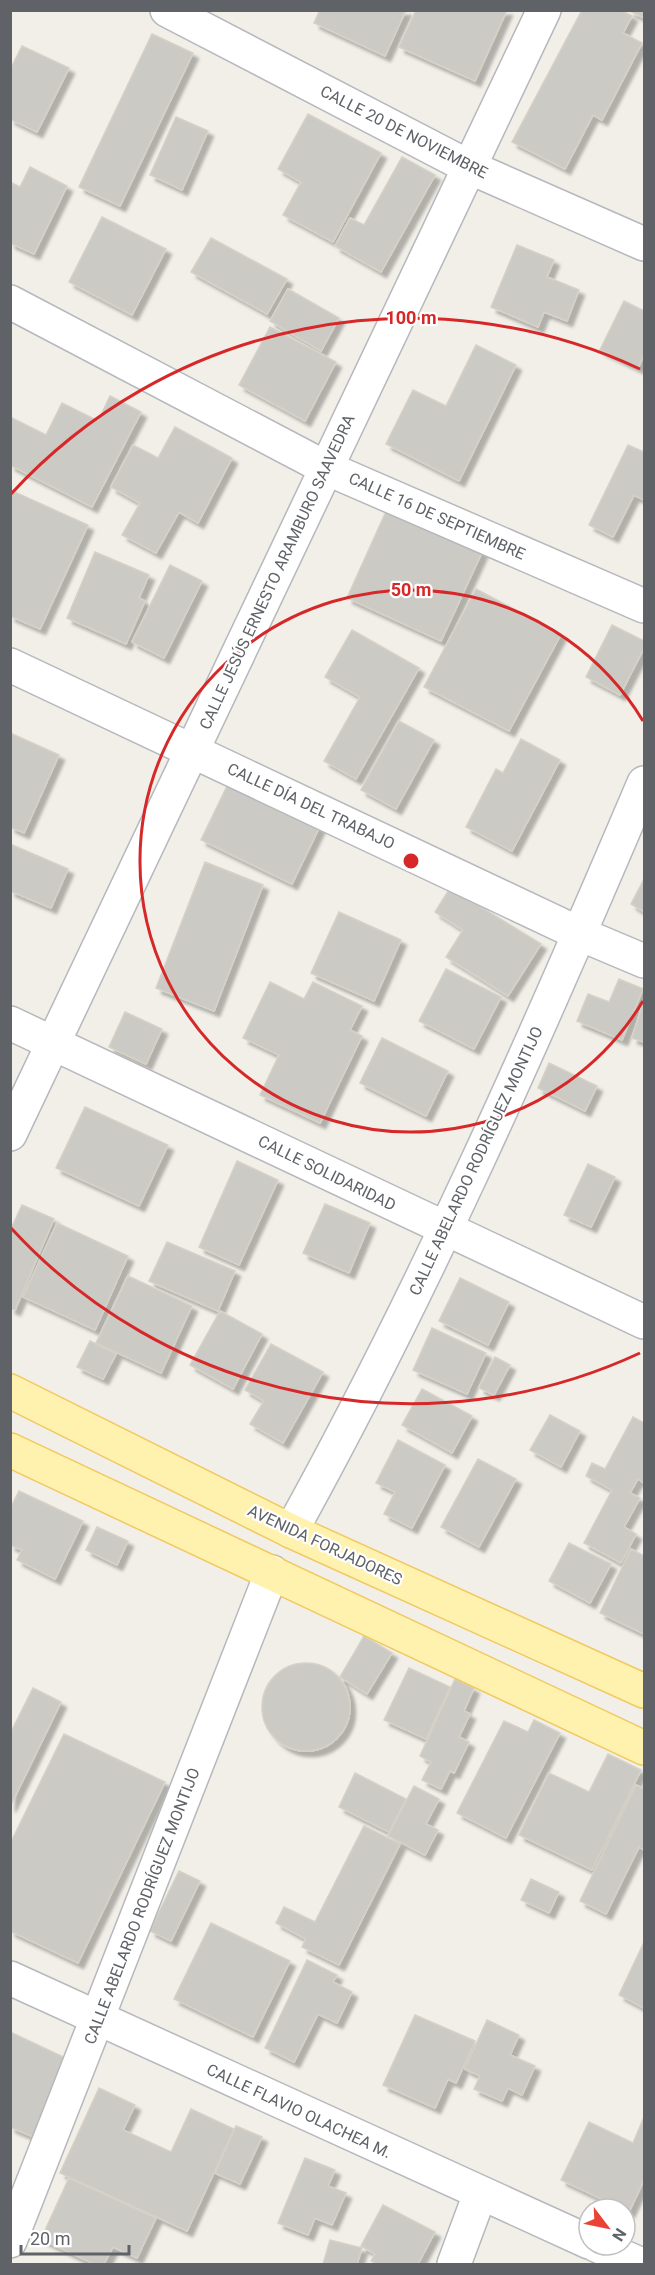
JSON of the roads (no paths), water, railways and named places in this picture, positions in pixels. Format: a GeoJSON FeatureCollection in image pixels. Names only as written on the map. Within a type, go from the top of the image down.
{"type":"FeatureCollection","features":[{"type":"Feature","properties":{"kind":"main road","name":"AVENIDA FORJADORES"},"geometry":{"type":"LineString","coordinates":[[10,1391],[291,1531],[645,1691]]}},
{"type":"Feature","properties":{"kind":"main road"},"geometry":{"type":"LineString","coordinates":[[10,1450],[645,1748]]}},
{"type":"Feature","properties":{"kind":"street","name":"CALLE 20 DE NOVIEMBRE"},"geometry":{"type":"LineString","coordinates":[[167,10],[469,167],[645,244]]}},
{"type":"Feature","properties":{"kind":"street","name":"CALLE JESÚS ERNESTO ARAMBURO SAAVEDRA"},"geometry":{"type":"LineString","coordinates":[[10,1134],[544,10]]}},
{"type":"Feature","properties":{"kind":"street","name":"CALLE 16 DE SEPTIEMBRE"},"geometry":{"type":"LineString","coordinates":[[10,302],[326,468],[645,606]]}},
{"type":"Feature","properties":{"kind":"street","name":"CALLE DÍA DEL TRABAJO"},"geometry":{"type":"LineString","coordinates":[[10,664],[580,934],[645,961]]}},
{"type":"Feature","properties":{"kind":"street","name":"CALLE ABELARDO RODRÍGUEZ MONTIJO"},"geometry":{"type":"LineString","coordinates":[[291,1531],[346,1432],[447,1230],[645,783]]}},
{"type":"Feature","properties":{"kind":"street","name":"CALLE SOLIDARIDAD"},"geometry":{"type":"LineString","coordinates":[[10,1023],[645,1322]]}},
{"type":"Feature","properties":{"kind":"street","name":"CALLE ABELARDO RODRÍGUEZ MONTIJO"},"geometry":{"type":"LineString","coordinates":[[10,2241],[272,1572]]}},
{"type":"Feature","properties":{"kind":"street","name":"CALLE FLAVIO OLACHEA M."},"geometry":{"type":"LineString","coordinates":[[10,1978],[577,2237]]}},
{"type":"Feature","properties":{"kind":"street"},"geometry":{"type":"LineString","coordinates":[[454,2265],[480,2194]]}},
{"type":"Feature","properties":{"kind":"street"},"geometry":{"type":"LineString","coordinates":[[622,2257],[640,2265]]}}]}
